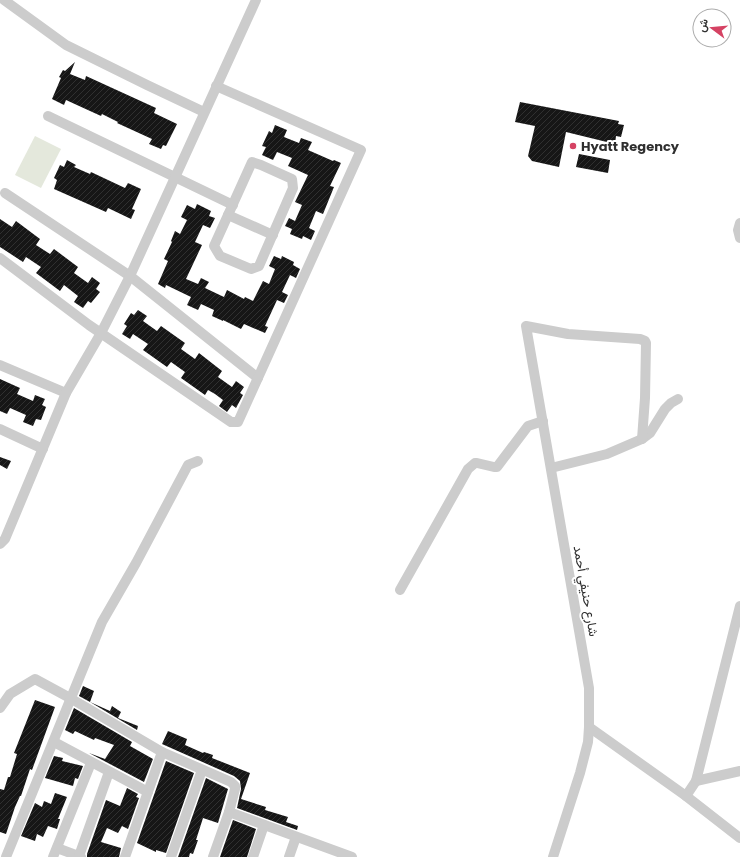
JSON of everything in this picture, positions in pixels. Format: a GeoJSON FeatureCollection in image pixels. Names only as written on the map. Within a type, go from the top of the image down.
{"type":"FeatureCollection","features":[{"type":"Feature","properties":{"kind":"street"},"geometry":{"type":"LineString","coordinates":[[4,0],[66,45],[147,86],[204,112]]}},
{"type":"Feature","properties":{"kind":"street"},"geometry":{"type":"LineString","coordinates":[[0,544],[5,539],[66,393],[101,333],[130,276],[256,0]]}},
{"type":"Feature","properties":{"kind":"street"},"geometry":{"type":"LineString","coordinates":[[0,258],[89,326],[231,422],[238,422],[361,150],[216,86]]}},
{"type":"Feature","properties":{"kind":"street"},"geometry":{"type":"LineString","coordinates":[[48,116],[175,178],[233,204]]}},
{"type":"Feature","properties":{"kind":"street"},"geometry":{"type":"LineString","coordinates":[[252,162],[292,179],[293,188],[259,266],[250,269],[220,256],[214,246],[233,204],[252,162]]}},
{"type":"Feature","properties":{"kind":"street"},"geometry":{"type":"LineString","coordinates":[[5,193],[130,276],[258,378]]}},
{"type":"Feature","properties":{"kind":"street"},"geometry":{"type":"LineString","coordinates":[[228,215],[273,235]]}},
{"type":"Feature","properties":{"kind":"street"},"geometry":{"type":"LineString","coordinates":[[740,223],[738,230],[740,238]]}},
{"type":"Feature","properties":{"kind":"street","name":"شارع حنيفي أحمد"},"geometry":{"type":"LineString","coordinates":[[553,857],[580,773],[588,742],[590,727],[589,688],[526,326],[568,334],[640,339],[645,341],[645,398],[642,439]]}},
{"type":"Feature","properties":{"kind":"street"},"geometry":{"type":"LineString","coordinates":[[0,365],[66,393]]}},
{"type":"Feature","properties":{"kind":"street"},"geometry":{"type":"LineString","coordinates":[[551,468],[608,454],[642,439],[650,433],[665,409],[678,399]]}},
{"type":"Feature","properties":{"kind":"street"},"geometry":{"type":"LineString","coordinates":[[400,590],[468,469],[474,463],[497,467],[528,426],[543,421]]}},
{"type":"Feature","properties":{"kind":"street"},"geometry":{"type":"LineString","coordinates":[[0,430],[43,449]]}},
{"type":"Feature","properties":{"kind":"street"},"geometry":{"type":"LineString","coordinates":[[6,857],[102,622],[136,563],[188,465],[198,461]]}},
{"type":"Feature","properties":{"kind":"street"},"geometry":{"type":"LineString","coordinates":[[686,796],[696,781],[740,606]]}},
{"type":"Feature","properties":{"kind":"street"},"geometry":{"type":"LineString","coordinates":[[0,708],[10,694],[35,679],[162,752],[233,784],[235,789],[229,812],[213,857]]}},
{"type":"Feature","properties":{"kind":"street"},"geometry":{"type":"LineString","coordinates":[[590,727],[686,796],[740,838]]}},
{"type":"Feature","properties":{"kind":"street"},"geometry":{"type":"LineString","coordinates":[[54,742],[90,763],[148,792]]}},
{"type":"Feature","properties":{"kind":"street"},"geometry":{"type":"LineString","coordinates":[[125,857],[162,752]]}},
{"type":"Feature","properties":{"kind":"street"},"geometry":{"type":"LineString","coordinates":[[90,763],[55,852],[80,857],[109,772]]}},
{"type":"Feature","properties":{"kind":"street"},"geometry":{"type":"LineString","coordinates":[[171,857],[202,770]]}},
{"type":"Feature","properties":{"kind":"street"},"geometry":{"type":"LineString","coordinates":[[696,781],[740,771]]}},
{"type":"Feature","properties":{"kind":"street"},"geometry":{"type":"LineString","coordinates":[[229,812],[352,857]]}},
{"type":"Feature","properties":{"kind":"street"},"geometry":{"type":"LineString","coordinates":[[253,857],[264,825]]}},
{"type":"Feature","properties":{"kind":"street"},"geometry":{"type":"LineString","coordinates":[[289,857],[296,837]]}},
{"type":"Feature","properties":{"kind":"shaded area"},"geometry":{"type":"Polygon","coordinates":[[[35,136],[61,149],[41,188],[15,175],[35,136]]]}},
{"type":"Feature","properties":{"kind":"building"},"geometry":{"type":"Polygon","coordinates":[[[75,62],[70,74],[85,80],[86,76],[156,108],[154,113],[177,124],[166,146],[163,145],[161,149],[149,144],[152,139],[117,123],[118,122],[102,114],[101,116],[66,100],[64,105],[52,99],[61,78],[59,77],[63,70],[65,71],[75,62]]]}},
{"type":"Feature","properties":{"kind":"building"},"geometry":{"type":"Polygon","coordinates":[[[520,102],[619,121],[618,124],[624,125],[621,137],[616,136],[615,144],[566,132],[559,167],[532,161],[528,156],[535,126],[515,122],[520,102]]]}},
{"type":"Feature","properties":{"kind":"building"},"geometry":{"type":"Polygon","coordinates":[[[275,125],[287,130],[284,137],[299,143],[301,138],[312,142],[308,150],[341,163],[330,186],[334,187],[323,214],[316,211],[309,228],[315,231],[311,240],[303,236],[302,239],[290,234],[292,229],[285,226],[289,218],[295,221],[302,205],[295,202],[308,175],[288,166],[292,158],[277,152],[273,160],[262,155],[266,147],[262,146],[269,131],[272,133],[275,125]]]}},
{"type":"Feature","properties":{"kind":"building"},"geometry":{"type":"Polygon","coordinates":[[[579,154],[610,160],[608,173],[576,167],[579,154]]]}},
{"type":"Feature","properties":{"kind":"building"},"geometry":{"type":"Polygon","coordinates":[[[67,160],[76,165],[74,167],[90,174],[91,172],[125,188],[128,183],[141,189],[132,209],[135,210],[131,219],[108,208],[106,212],[54,189],[57,180],[54,178],[60,165],[64,167],[67,160]]]}},
{"type":"Feature","properties":{"kind":"building"},"geometry":{"type":"Polygon","coordinates":[[[197,204],[211,211],[209,216],[215,218],[210,228],[203,225],[195,242],[202,245],[186,279],[198,284],[201,278],[209,282],[205,288],[224,297],[227,290],[244,299],[245,297],[253,301],[263,281],[269,284],[275,269],[269,266],[274,256],[281,259],[282,256],[294,262],[293,265],[300,269],[296,278],[290,275],[282,292],[288,295],[284,303],[277,300],[265,326],[268,327],[265,333],[244,324],[241,329],[223,321],[212,316],[214,310],[201,304],[198,310],[187,305],[191,297],[166,285],[165,288],[158,284],[168,261],[164,259],[172,242],[171,241],[175,231],[180,234],[187,220],[181,217],[187,205],[195,209],[197,204]]]}},
{"type":"Feature","properties":{"kind":"building"},"geometry":{"type":"Polygon","coordinates":[[[0,219],[12,227],[16,221],[40,239],[36,245],[50,254],[54,249],[78,267],[74,273],[88,283],[92,277],[100,283],[96,289],[100,292],[91,303],[88,301],[83,308],[74,302],[78,296],[64,285],[60,291],[36,273],[41,267],[26,257],[23,262],[0,247],[0,219]]]}},
{"type":"Feature","properties":{"kind":"building"},"geometry":{"type":"Polygon","coordinates":[[[138,310],[147,316],[143,321],[157,331],[161,326],[185,343],[181,349],[195,359],[199,353],[222,371],[218,377],[232,387],[236,381],[244,387],[240,393],[243,395],[236,408],[232,405],[227,412],[219,406],[223,400],[215,394],[208,390],[205,395],[181,378],[185,372],[171,362],[167,367],[143,350],[148,344],[133,334],[130,339],[122,334],[127,326],[124,324],[131,313],[134,315],[138,310]]]}},
{"type":"Feature","properties":{"kind":"building"},"geometry":{"type":"Polygon","coordinates":[[[0,379],[20,388],[17,394],[33,401],[35,395],[45,399],[42,405],[46,407],[41,420],[36,419],[33,426],[23,422],[26,415],[10,408],[7,414],[0,411],[0,379]]]}},
{"type":"Feature","properties":{"kind":"building"},"geometry":{"type":"Polygon","coordinates":[[[0,457],[11,461],[7,469],[0,465],[0,457]]]}},
{"type":"Feature","properties":{"kind":"building"},"geometry":{"type":"Polygon","coordinates":[[[83,686],[94,691],[90,702],[79,696],[83,686]]]}},
{"type":"Feature","properties":{"kind":"building"},"geometry":{"type":"Polygon","coordinates":[[[35,700],[55,707],[32,770],[30,769],[21,796],[15,807],[6,834],[0,832],[0,789],[4,790],[8,777],[10,777],[17,754],[14,753],[35,700]]]}},
{"type":"Feature","properties":{"kind":"building"},"geometry":{"type":"Polygon","coordinates":[[[90,702],[110,711],[112,706],[121,712],[118,718],[138,726],[137,730],[90,702]]]}},
{"type":"Feature","properties":{"kind":"building"},"geometry":{"type":"Polygon","coordinates":[[[74,708],[132,742],[130,746],[153,759],[144,782],[89,753],[105,759],[114,745],[95,738],[94,740],[75,731],[73,734],[65,730],[74,708]]]}},
{"type":"Feature","properties":{"kind":"building"},"geometry":{"type":"Polygon","coordinates":[[[168,731],[187,739],[185,745],[203,753],[213,755],[212,758],[250,773],[241,799],[266,807],[265,810],[288,817],[286,822],[298,826],[297,830],[237,808],[241,789],[240,781],[234,776],[162,744],[168,731]]]}},
{"type":"Feature","properties":{"kind":"building"},"geometry":{"type":"Polygon","coordinates":[[[54,756],[63,758],[62,761],[83,766],[78,779],[75,778],[73,786],[45,778],[54,756]]]}},
{"type":"Feature","properties":{"kind":"building"},"geometry":{"type":"Polygon","coordinates":[[[166,761],[194,773],[166,853],[156,850],[156,852],[137,843],[166,761]]]}},
{"type":"Feature","properties":{"kind":"building"},"geometry":{"type":"Polygon","coordinates":[[[206,778],[228,789],[218,823],[203,818],[193,854],[190,853],[189,857],[178,857],[206,778]]]}},
{"type":"Feature","properties":{"kind":"building"},"geometry":{"type":"Polygon","coordinates":[[[127,788],[138,794],[136,797],[139,798],[128,829],[122,826],[118,833],[107,828],[101,842],[121,848],[119,857],[87,857],[106,800],[120,806],[127,788]]]}},
{"type":"Feature","properties":{"kind":"building"},"geometry":{"type":"Polygon","coordinates":[[[55,793],[67,797],[58,819],[60,819],[57,829],[48,826],[43,837],[37,834],[35,841],[21,836],[35,803],[42,807],[44,801],[51,804],[55,793]]]}},
{"type":"Feature","properties":{"kind":"building"},"geometry":{"type":"Polygon","coordinates":[[[233,820],[256,829],[247,857],[220,857],[233,820]]]}},
{"type":"Feature","properties":{"kind":"place","name":"Hyatt Regency"},"geometry":{"type":"Point","coordinates":[573,146]}}]}
